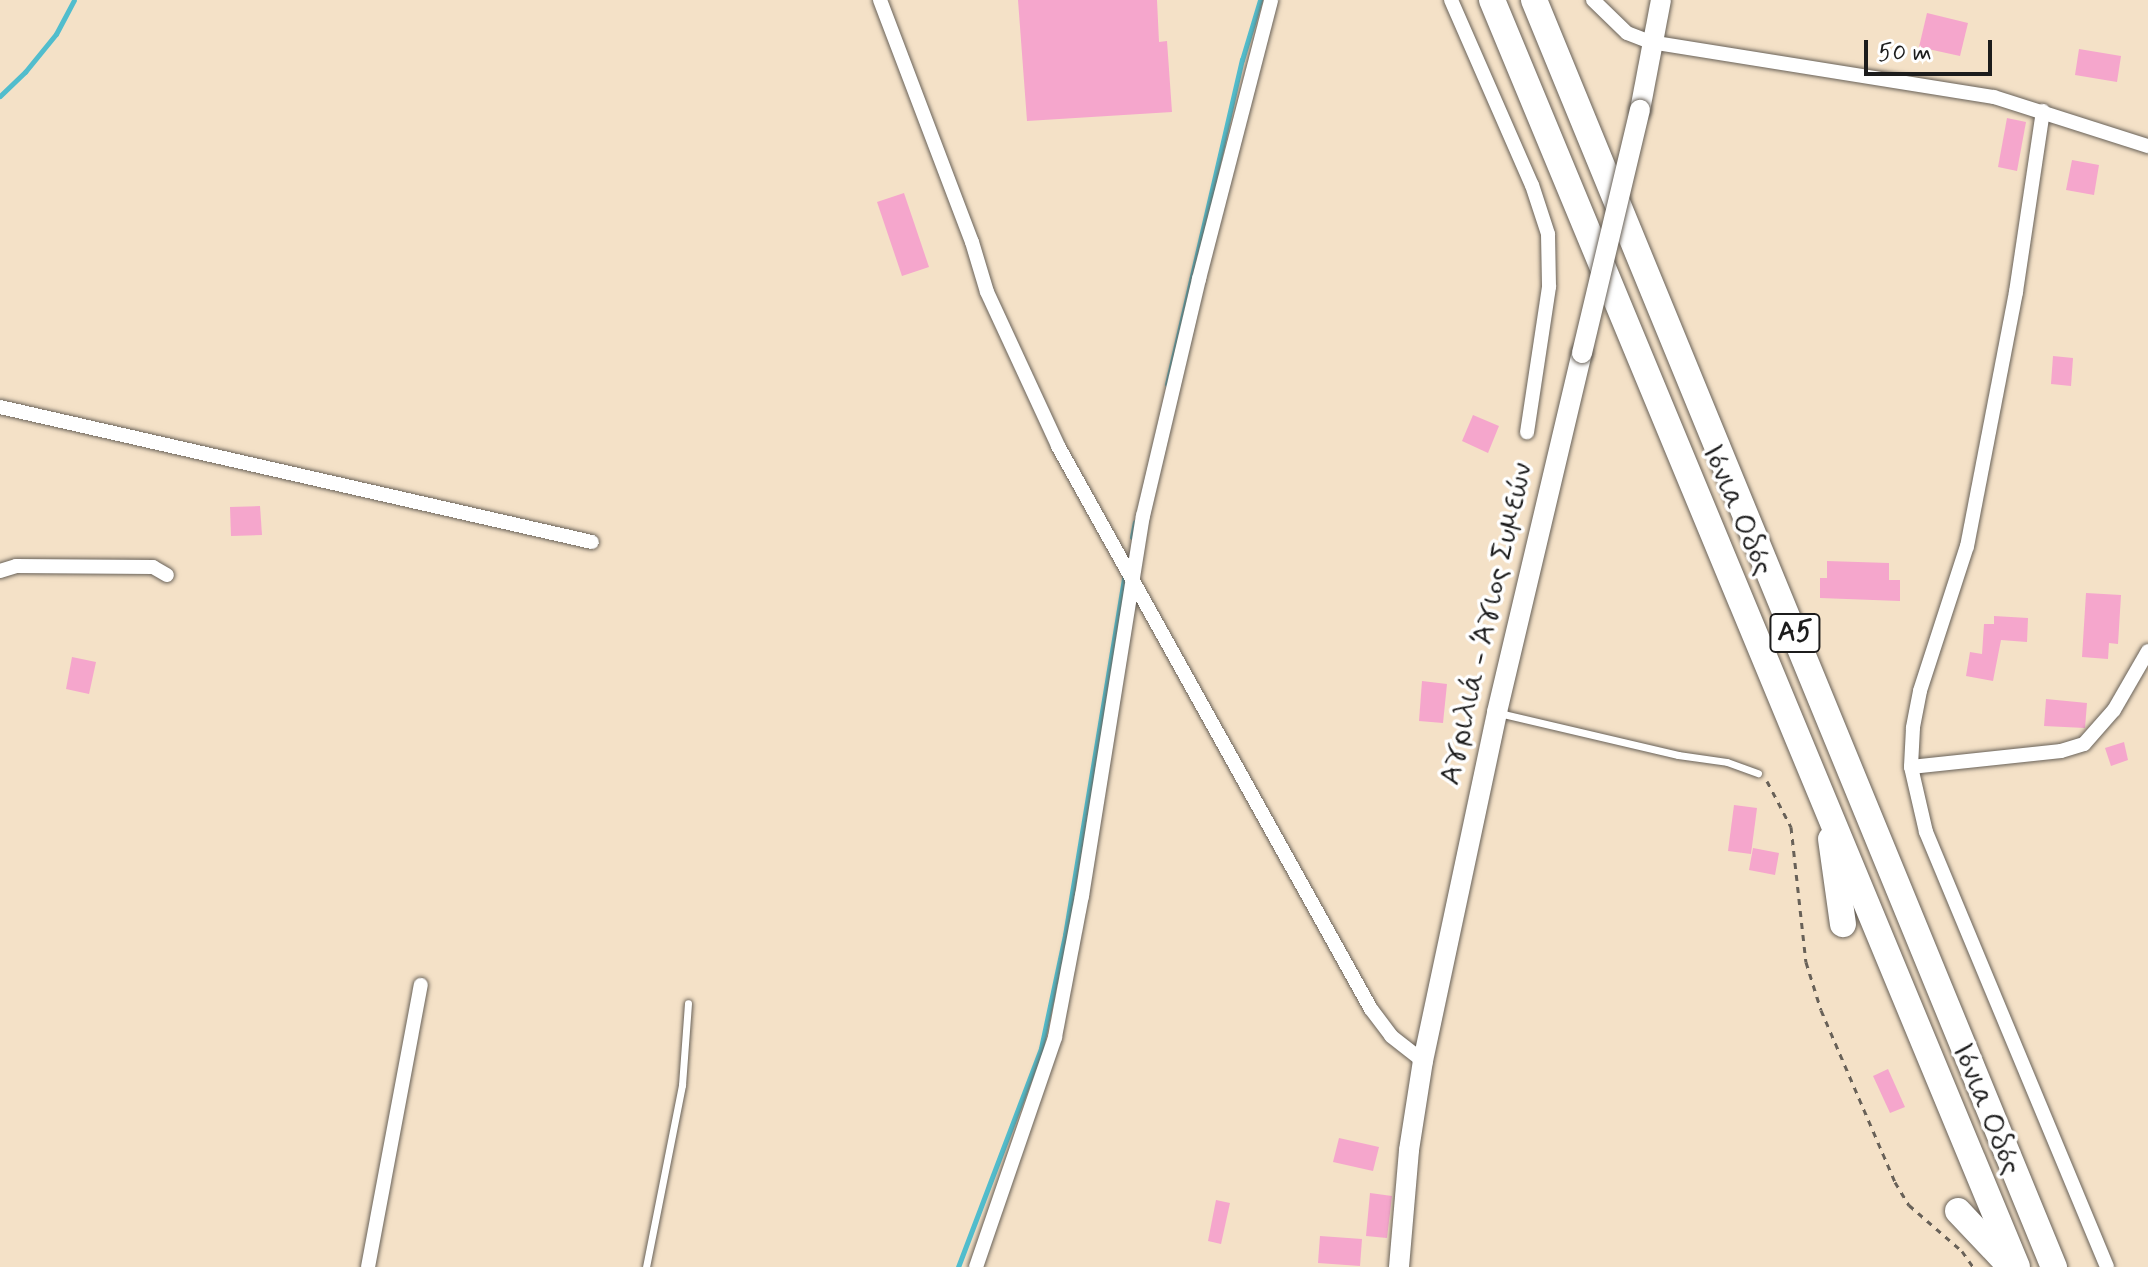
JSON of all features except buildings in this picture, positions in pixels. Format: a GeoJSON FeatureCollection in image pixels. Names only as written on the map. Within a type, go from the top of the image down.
{"type":"FeatureCollection","features":[{"type":"Feature","properties":{"kind":"highway","name":"Ιόνια Οδός"},"geometry":{"type":"LineString","coordinates":[[1492,0],[1825,800],[2014,1267]]}},
{"type":"Feature","properties":{"kind":"highway","name":"Ιόνια Οδός"},"geometry":{"type":"LineString","coordinates":[[1534,0],[2054,1267]]}},
{"type":"Feature","properties":{"kind":"highway"},"geometry":{"type":"LineString","coordinates":[[1825,800],[1843,924]]}},
{"type":"Feature","properties":{"kind":"highway"},"geometry":{"type":"LineString","coordinates":[[1958,1211],[2014,1267]]}},
{"type":"Feature","properties":{"kind":"main road","name":"Αγριλιά - Άγιος Συμεών"},"geometry":{"type":"LineString","coordinates":[[1399,1267],[1409,1150],[1423,1061],[1497,712],[1640,110],[1650,42],[1661,0]]}},
{"type":"Feature","properties":{"kind":"street"},"geometry":{"type":"LineString","coordinates":[[880,0],[1007,340],[1058,446],[1371,1009],[1391,1036],[1423,1061]]}},
{"type":"Feature","properties":{"kind":"street"},"geometry":{"type":"LineString","coordinates":[[976,1267],[1055,1037],[1082,896],[1132,581],[1174,380],[1271,0]]}},
{"type":"Feature","properties":{"kind":"street"},"geometry":{"type":"LineString","coordinates":[[1451,0],[1532,185],[1548,234],[1549,287],[1527,432]]}},
{"type":"Feature","properties":{"kind":"street"},"geometry":{"type":"LineString","coordinates":[[1593,0],[1627,33],[1650,42],[1994,97],[2148,146]]}},
{"type":"Feature","properties":{"kind":"street"},"geometry":{"type":"LineString","coordinates":[[2043,111],[2016,292],[1967,546],[1920,691],[1913,728],[1911,767],[1926,832],[2107,1267]]}},
{"type":"Feature","properties":{"kind":"street"},"geometry":{"type":"LineString","coordinates":[[0,407],[592,542]]}},
{"type":"Feature","properties":{"kind":"street"},"geometry":{"type":"LineString","coordinates":[[0,571],[16,566],[153,567],[167,575]]}},
{"type":"Feature","properties":{"kind":"street"},"geometry":{"type":"LineString","coordinates":[[1911,767],[2061,751],[2084,744],[2114,710],[2148,651]]}},
{"type":"Feature","properties":{"kind":"street"},"geometry":{"type":"LineString","coordinates":[[368,1267],[421,985]]}},
{"type":"Feature","properties":{"kind":"lane"},"geometry":{"type":"LineString","coordinates":[[1497,712],[1599,738],[1727,762],[1758,773]]}},
{"type":"Feature","properties":{"kind":"lane"},"geometry":{"type":"LineString","coordinates":[[646,1267],[682,1085],[688,1003]]}},
{"type":"Feature","properties":{"kind":"path"},"geometry":{"type":"LineString","coordinates":[[1758,773],[1772,785],[1791,827],[1811,985],[1895,1182],[1909,1205],[1962,1251],[1973,1267]]}},
{"type":"Feature","properties":{"kind":"waterway"},"geometry":{"type":"LineString","coordinates":[[0,96],[25,72],[56,34],[74,0]]}},
{"type":"Feature","properties":{"kind":"waterway"},"geometry":{"type":"LineString","coordinates":[[1167,384],[1242,60],[1260,0]]}},
{"type":"Feature","properties":{"kind":"waterway"},"geometry":{"type":"LineString","coordinates":[[1132,537],[1135,522]]}},
{"type":"Feature","properties":{"kind":"waterway"},"geometry":{"type":"LineString","coordinates":[[958,1267],[1041,1048],[1065,935],[1124,577]]}}]}
